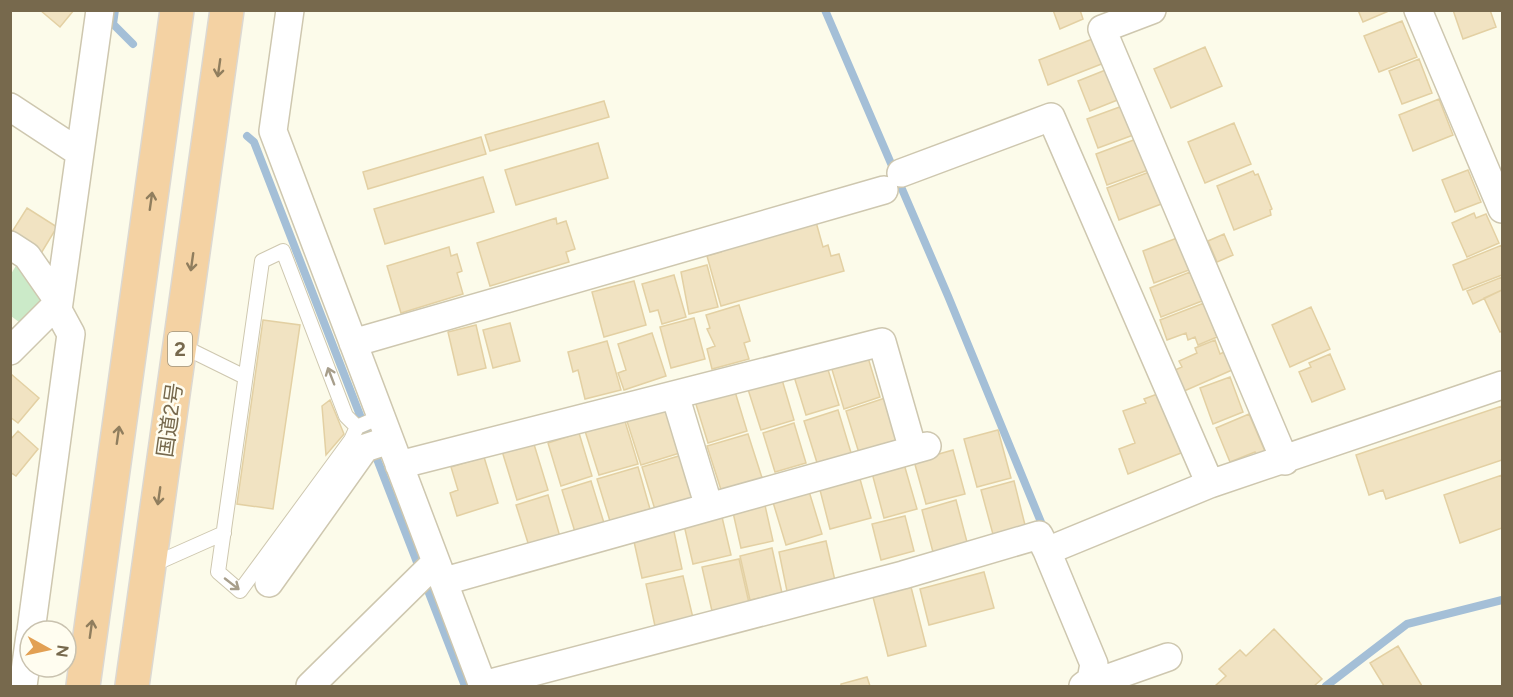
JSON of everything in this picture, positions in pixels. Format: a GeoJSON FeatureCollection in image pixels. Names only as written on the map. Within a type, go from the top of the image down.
{"type":"FeatureCollection","features":[{"type":"Feature","properties":{"kind":"highway"},"geometry":{"type":"LineString","coordinates":[[83,687],[177,10]]}},
{"type":"Feature","properties":{"kind":"highway","name":"国道2号"},"geometry":{"type":"LineString","coordinates":[[132,687],[227,10]]}},
{"type":"Feature","properties":{"kind":"street"},"geometry":{"type":"LineString","coordinates":[[32,619],[71,334],[58,310],[100,10]]}},
{"type":"Feature","properties":{"kind":"street"},"geometry":{"type":"LineString","coordinates":[[290,10],[273,131],[352,343],[372,431],[399,465],[432,572],[483,686],[903,575],[1039,535],[1094,664],[1087,683]]}},
{"type":"Feature","properties":{"kind":"street"},"geometry":{"type":"LineString","coordinates":[[1152,10],[1102,29],[1285,461]]}},
{"type":"Feature","properties":{"kind":"street"},"geometry":{"type":"LineString","coordinates":[[1418,10],[1503,209]]}},
{"type":"Feature","properties":{"kind":"street"},"geometry":{"type":"LineString","coordinates":[[10,107],[80,153]]}},
{"type":"Feature","properties":{"kind":"street"},"geometry":{"type":"LineString","coordinates":[[352,343],[893,181],[1051,117],[1210,484]]}},
{"type":"Feature","properties":{"kind":"street"},"geometry":{"type":"LineString","coordinates":[[10,245],[27,256],[59,302]]}},
{"type":"Feature","properties":{"kind":"street"},"geometry":{"type":"LineString","coordinates":[[10,351],[59,302]]}},
{"type":"Feature","properties":{"kind":"street"},"geometry":{"type":"LineString","coordinates":[[310,687],[432,572],[709,507],[920,448],[882,342],[399,465]]}},
{"type":"Feature","properties":{"kind":"street"},"geometry":{"type":"LineString","coordinates":[[1047,551],[1210,484],[1285,461],[1503,385]]}},
{"type":"Feature","properties":{"kind":"street"},"geometry":{"type":"LineString","coordinates":[[675,395],[709,507]]}},
{"type":"Feature","properties":{"kind":"street"},"geometry":{"type":"LineString","coordinates":[[269,583],[372,431]]}},
{"type":"Feature","properties":{"kind":"street"},"geometry":{"type":"LineString","coordinates":[[1087,683],[1103,680],[1168,657]]}},
{"type":"Feature","properties":{"kind":"lane"},"geometry":{"type":"LineString","coordinates":[[283,251],[346,416],[372,431],[351,440],[240,591],[218,572],[262,261],[283,251]]}},
{"type":"Feature","properties":{"kind":"lane"},"geometry":{"type":"LineString","coordinates":[[180,345],[245,377]]}},
{"type":"Feature","properties":{"kind":"lane"},"geometry":{"type":"LineString","coordinates":[[150,565],[224,533]]}},
{"type":"Feature","properties":{"kind":"green space"},"geometry":{"type":"Polygon","coordinates":[[[17,264],[43,300],[23,325],[11,316],[11,274],[17,264]]]}},
{"type":"Feature","properties":{"kind":"building"},"geometry":{"type":"Polygon","coordinates":[[[40,10],[74,10],[60,27],[40,10]]]}},
{"type":"Feature","properties":{"kind":"building"},"geometry":{"type":"Polygon","coordinates":[[[1053,10],[1080,10],[1083,19],[1060,29],[1053,10]]]}},
{"type":"Feature","properties":{"kind":"building"},"geometry":{"type":"Polygon","coordinates":[[[1358,10],[1391,10],[1363,22],[1358,10]]]}},
{"type":"Feature","properties":{"kind":"building"},"geometry":{"type":"Polygon","coordinates":[[[1453,10],[1490,10],[1496,27],[1463,39],[1453,10]]]}},
{"type":"Feature","properties":{"kind":"building"},"geometry":{"type":"Polygon","coordinates":[[[1402,21],[1417,57],[1379,72],[1364,36],[1402,21]]]}},
{"type":"Feature","properties":{"kind":"building"},"geometry":{"type":"Polygon","coordinates":[[[1095,38],[1104,63],[1048,85],[1039,60],[1095,38]]]}},
{"type":"Feature","properties":{"kind":"building"},"geometry":{"type":"Polygon","coordinates":[[[1205,47],[1222,86],[1171,108],[1154,69],[1205,47]]]}},
{"type":"Feature","properties":{"kind":"building"},"geometry":{"type":"Polygon","coordinates":[[[1419,59],[1432,93],[1402,104],[1389,71],[1419,59]]]}},
{"type":"Feature","properties":{"kind":"building"},"geometry":{"type":"Polygon","coordinates":[[[1108,69],[1120,99],[1090,111],[1078,81],[1108,69]]]}},
{"type":"Feature","properties":{"kind":"building"},"geometry":{"type":"Polygon","coordinates":[[[1439,99],[1453,135],[1413,151],[1399,115],[1439,99]]]}},
{"type":"Feature","properties":{"kind":"building"},"geometry":{"type":"Polygon","coordinates":[[[604,101],[609,117],[490,151],[485,135],[604,101]]]}},
{"type":"Feature","properties":{"kind":"building"},"geometry":{"type":"Polygon","coordinates":[[[1125,105],[1136,134],[1098,148],[1087,119],[1125,105]]]}},
{"type":"Feature","properties":{"kind":"building"},"geometry":{"type":"Polygon","coordinates":[[[1234,123],[1251,164],[1205,183],[1188,142],[1234,123]]]}},
{"type":"Feature","properties":{"kind":"building"},"geometry":{"type":"Polygon","coordinates":[[[481,137],[486,154],[368,189],[363,172],[481,137]]]}},
{"type":"Feature","properties":{"kind":"building"},"geometry":{"type":"Polygon","coordinates":[[[1139,138],[1151,169],[1107,185],[1096,154],[1139,138]]]}},
{"type":"Feature","properties":{"kind":"building"},"geometry":{"type":"Polygon","coordinates":[[[598,143],[608,178],[516,205],[505,170],[598,143]]]}},
{"type":"Feature","properties":{"kind":"building"},"geometry":{"type":"Polygon","coordinates":[[[1468,170],[1481,202],[1455,212],[1442,180],[1468,170]]]}},
{"type":"Feature","properties":{"kind":"building"},"geometry":{"type":"Polygon","coordinates":[[[1152,171],[1164,203],[1119,220],[1107,188],[1152,171]]]}},
{"type":"Feature","properties":{"kind":"building"},"geometry":{"type":"Polygon","coordinates":[[[1253,171],[1255,175],[1258,174],[1272,209],[1270,210],[1271,215],[1234,230],[1217,186],[1253,171]]]}},
{"type":"Feature","properties":{"kind":"building"},"geometry":{"type":"Polygon","coordinates":[[[483,177],[494,212],[385,244],[374,209],[483,177]]]}},
{"type":"Feature","properties":{"kind":"building"},"geometry":{"type":"Polygon","coordinates":[[[27,208],[57,227],[40,255],[10,235],[27,208]]]}},
{"type":"Feature","properties":{"kind":"building"},"geometry":{"type":"Polygon","coordinates":[[[1474,213],[1476,218],[1486,214],[1499,243],[1467,257],[1452,223],[1474,213]]]}},
{"type":"Feature","properties":{"kind":"building"},"geometry":{"type":"Polygon","coordinates":[[[556,218],[557,224],[566,221],[575,249],[566,252],[569,262],[490,286],[477,243],[556,218]]]}},
{"type":"Feature","properties":{"kind":"building"},"geometry":{"type":"Polygon","coordinates":[[[816,222],[823,247],[828,245],[831,256],[839,254],[844,271],[721,306],[707,256],[721,252],[720,249],[816,222]]]}},
{"type":"Feature","properties":{"kind":"building"},"geometry":{"type":"Polygon","coordinates":[[[1224,234],[1233,255],[1217,262],[1208,241],[1224,234]]]}},
{"type":"Feature","properties":{"kind":"building"},"geometry":{"type":"Polygon","coordinates":[[[1177,238],[1189,270],[1154,283],[1143,251],[1177,238]]]}},
{"type":"Feature","properties":{"kind":"building"},"geometry":{"type":"Polygon","coordinates":[[[1502,245],[1502,275],[1463,290],[1453,265],[1502,245]]]}},
{"type":"Feature","properties":{"kind":"building"},"geometry":{"type":"Polygon","coordinates":[[[449,247],[451,256],[457,254],[462,271],[457,273],[463,294],[401,313],[387,266],[449,247]]]}},
{"type":"Feature","properties":{"kind":"building"},"geometry":{"type":"Polygon","coordinates":[[[707,265],[718,307],[689,314],[681,272],[707,265]]]}},
{"type":"Feature","properties":{"kind":"building"},"geometry":{"type":"Polygon","coordinates":[[[1190,272],[1202,301],[1161,317],[1150,288],[1190,272]]]}},
{"type":"Feature","properties":{"kind":"building"},"geometry":{"type":"Polygon","coordinates":[[[674,275],[686,317],[662,324],[658,310],[650,312],[642,284],[674,275]]]}},
{"type":"Feature","properties":{"kind":"building"},"geometry":{"type":"Polygon","coordinates":[[[1502,277],[1502,290],[1473,304],[1467,291],[1502,277]]]}},
{"type":"Feature","properties":{"kind":"building"},"geometry":{"type":"Polygon","coordinates":[[[634,281],[646,325],[604,337],[592,292],[634,281]]]}},
{"type":"Feature","properties":{"kind":"building"},"geometry":{"type":"Polygon","coordinates":[[[1502,290],[1502,331],[1500,332],[1484,298],[1502,290]]]}},
{"type":"Feature","properties":{"kind":"building"},"geometry":{"type":"Polygon","coordinates":[[[1204,303],[1217,337],[1198,345],[1195,337],[1188,340],[1186,333],[1167,340],[1160,320],[1204,303]]]}},
{"type":"Feature","properties":{"kind":"building"},"geometry":{"type":"Polygon","coordinates":[[[739,305],[750,341],[744,343],[749,359],[712,369],[707,349],[715,346],[707,329],[710,328],[706,315],[739,305]]]}},
{"type":"Feature","properties":{"kind":"building"},"geometry":{"type":"Polygon","coordinates":[[[1311,307],[1330,349],[1290,367],[1272,325],[1311,307]]]}},
{"type":"Feature","properties":{"kind":"building"},"geometry":{"type":"Polygon","coordinates":[[[694,318],[705,359],[671,368],[660,327],[694,318]]]}},
{"type":"Feature","properties":{"kind":"building"},"geometry":{"type":"Polygon","coordinates":[[[263,320],[300,325],[273,509],[237,504],[263,320]]]}},
{"type":"Feature","properties":{"kind":"building"},"geometry":{"type":"Polygon","coordinates":[[[510,323],[520,361],[493,368],[483,330],[510,323]]]}},
{"type":"Feature","properties":{"kind":"building"},"geometry":{"type":"Polygon","coordinates":[[[476,325],[486,368],[458,375],[448,332],[476,325]]]}},
{"type":"Feature","properties":{"kind":"building"},"geometry":{"type":"Polygon","coordinates":[[[652,333],[666,376],[624,390],[618,373],[626,370],[618,344],[652,333]]]}},
{"type":"Feature","properties":{"kind":"building"},"geometry":{"type":"Polygon","coordinates":[[[1215,340],[1220,354],[1224,352],[1232,370],[1182,392],[1173,371],[1182,367],[1179,361],[1197,353],[1195,348],[1215,340]]]}},
{"type":"Feature","properties":{"kind":"building"},"geometry":{"type":"Polygon","coordinates":[[[607,341],[621,390],[585,399],[578,370],[573,372],[568,352],[607,341]]]}},
{"type":"Feature","properties":{"kind":"building"},"geometry":{"type":"Polygon","coordinates":[[[866,351],[880,397],[844,409],[830,363],[866,351]]]}},
{"type":"Feature","properties":{"kind":"building"},"geometry":{"type":"Polygon","coordinates":[[[1330,354],[1345,389],[1312,402],[1299,372],[1311,367],[1309,363],[1330,354]]]}},
{"type":"Feature","properties":{"kind":"building"},"geometry":{"type":"Polygon","coordinates":[[[825,360],[839,405],[806,415],[792,370],[825,360]]]}},
{"type":"Feature","properties":{"kind":"building"},"geometry":{"type":"Polygon","coordinates":[[[780,373],[794,420],[761,430],[746,383],[780,373]]]}},
{"type":"Feature","properties":{"kind":"building"},"geometry":{"type":"Polygon","coordinates":[[[11,374],[39,398],[18,423],[10,417],[11,374]]]}},
{"type":"Feature","properties":{"kind":"building"},"geometry":{"type":"Polygon","coordinates":[[[1230,377],[1243,412],[1213,424],[1200,388],[1230,377]]]}},
{"type":"Feature","properties":{"kind":"building"},"geometry":{"type":"Polygon","coordinates":[[[733,385],[747,431],[708,443],[694,398],[733,385]]]}},
{"type":"Feature","properties":{"kind":"building"},"geometry":{"type":"Polygon","coordinates":[[[1160,393],[1181,453],[1128,474],[1119,449],[1135,443],[1123,411],[1146,403],[1144,399],[1160,393]]]}},
{"type":"Feature","properties":{"kind":"building"},"geometry":{"type":"Polygon","coordinates":[[[885,398],[898,441],[859,453],[846,411],[885,398]]]}},
{"type":"Feature","properties":{"kind":"building"},"geometry":{"type":"Polygon","coordinates":[[[330,400],[344,434],[326,455],[322,406],[330,400]]]}},
{"type":"Feature","properties":{"kind":"building"},"geometry":{"type":"Polygon","coordinates":[[[667,402],[683,452],[641,465],[625,415],[667,402]]]}},
{"type":"Feature","properties":{"kind":"building"},"geometry":{"type":"Polygon","coordinates":[[[1502,406],[1502,460],[1386,499],[1383,490],[1369,495],[1356,455],[1502,406]]]}},
{"type":"Feature","properties":{"kind":"building"},"geometry":{"type":"Polygon","coordinates":[[[838,410],[852,456],[818,466],[804,421],[838,410]]]}},
{"type":"Feature","properties":{"kind":"building"},"geometry":{"type":"Polygon","coordinates":[[[1249,414],[1267,456],[1258,460],[1255,452],[1230,462],[1216,428],[1249,414]]]}},
{"type":"Feature","properties":{"kind":"building"},"geometry":{"type":"Polygon","coordinates":[[[624,418],[638,464],[599,475],[585,431],[624,418]]]}},
{"type":"Feature","properties":{"kind":"building"},"geometry":{"type":"Polygon","coordinates":[[[794,423],[806,463],[775,472],[763,433],[794,423]]]}},
{"type":"Feature","properties":{"kind":"building"},"geometry":{"type":"Polygon","coordinates":[[[998,430],[1011,478],[977,487],[964,439],[998,430]]]}},
{"type":"Feature","properties":{"kind":"building"},"geometry":{"type":"Polygon","coordinates":[[[18,431],[38,449],[16,476],[10,472],[10,440],[18,431]]]}},
{"type":"Feature","properties":{"kind":"building"},"geometry":{"type":"Polygon","coordinates":[[[579,433],[592,476],[561,486],[548,443],[579,433]]]}},
{"type":"Feature","properties":{"kind":"building"},"geometry":{"type":"Polygon","coordinates":[[[748,434],[764,484],[723,496],[707,446],[748,434]]]}},
{"type":"Feature","properties":{"kind":"building"},"geometry":{"type":"Polygon","coordinates":[[[533,441],[548,490],[517,500],[502,451],[533,441]]]}},
{"type":"Feature","properties":{"kind":"building"},"geometry":{"type":"Polygon","coordinates":[[[953,450],[965,494],[926,504],[914,461],[953,450]]]}},
{"type":"Feature","properties":{"kind":"building"},"geometry":{"type":"Polygon","coordinates":[[[682,455],[696,501],[656,513],[642,467],[682,455]]]}},
{"type":"Feature","properties":{"kind":"building"},"geometry":{"type":"Polygon","coordinates":[[[484,457],[498,503],[457,516],[450,493],[458,490],[451,467],[484,457]]]}},
{"type":"Feature","properties":{"kind":"building"},"geometry":{"type":"Polygon","coordinates":[[[904,464],[917,509],[884,518],[872,473],[904,464]]]}},
{"type":"Feature","properties":{"kind":"building"},"geometry":{"type":"Polygon","coordinates":[[[638,467],[650,509],[610,521],[597,479],[638,467]]]}},
{"type":"Feature","properties":{"kind":"building"},"geometry":{"type":"Polygon","coordinates":[[[1502,475],[1502,528],[1460,543],[1444,495],[1502,475]]]}},
{"type":"Feature","properties":{"kind":"building"},"geometry":{"type":"Polygon","coordinates":[[[860,479],[871,518],[830,529],[820,490],[860,479]]]}},
{"type":"Feature","properties":{"kind":"building"},"geometry":{"type":"Polygon","coordinates":[[[591,481],[604,523],[575,532],[562,490],[591,481]]]}},
{"type":"Feature","properties":{"kind":"building"},"geometry":{"type":"Polygon","coordinates":[[[1014,481],[1026,529],[994,538],[981,490],[1014,481]]]}},
{"type":"Feature","properties":{"kind":"building"},"geometry":{"type":"Polygon","coordinates":[[[808,488],[822,534],[786,545],[772,499],[808,488]]]}},
{"type":"Feature","properties":{"kind":"building"},"geometry":{"type":"Polygon","coordinates":[[[548,495],[560,537],[529,546],[516,505],[548,495]]]}},
{"type":"Feature","properties":{"kind":"building"},"geometry":{"type":"Polygon","coordinates":[[[956,500],[968,546],[934,556],[922,510],[956,500]]]}},
{"type":"Feature","properties":{"kind":"building"},"geometry":{"type":"Polygon","coordinates":[[[764,501],[773,541],[741,548],[732,508],[764,501]]]}},
{"type":"Feature","properties":{"kind":"building"},"geometry":{"type":"Polygon","coordinates":[[[905,516],[914,551],[881,560],[872,524],[905,516]]]}},
{"type":"Feature","properties":{"kind":"building"},"geometry":{"type":"Polygon","coordinates":[[[722,517],[731,555],[693,564],[684,525],[722,517]]]}},
{"type":"Feature","properties":{"kind":"building"},"geometry":{"type":"Polygon","coordinates":[[[673,527],[682,569],[642,578],[633,537],[673,527]]]}},
{"type":"Feature","properties":{"kind":"building"},"geometry":{"type":"Polygon","coordinates":[[[826,541],[836,585],[788,596],[779,552],[826,541]]]}},
{"type":"Feature","properties":{"kind":"building"},"geometry":{"type":"Polygon","coordinates":[[[772,548],[782,593],[750,600],[740,556],[772,548]]]}},
{"type":"Feature","properties":{"kind":"building"},"geometry":{"type":"Polygon","coordinates":[[[739,559],[749,603],[712,611],[702,567],[739,559]]]}},
{"type":"Feature","properties":{"kind":"building"},"geometry":{"type":"Polygon","coordinates":[[[984,572],[994,608],[929,625],[920,589],[984,572]]]}},
{"type":"Feature","properties":{"kind":"building"},"geometry":{"type":"Polygon","coordinates":[[[683,576],[693,618],[655,626],[646,584],[683,576]]]}},
{"type":"Feature","properties":{"kind":"building"},"geometry":{"type":"Polygon","coordinates":[[[911,587],[926,646],[888,656],[873,597],[911,587]]]}},
{"type":"Feature","properties":{"kind":"building"},"geometry":{"type":"Polygon","coordinates":[[[1274,629],[1322,679],[1314,686],[1215,686],[1226,676],[1219,669],[1240,650],[1246,656],[1274,629]]]}},
{"type":"Feature","properties":{"kind":"building"},"geometry":{"type":"Polygon","coordinates":[[[1398,646],[1422,686],[1384,686],[1370,663],[1398,646]]]}},
{"type":"Feature","properties":{"kind":"building"},"geometry":{"type":"Polygon","coordinates":[[[867,677],[870,686],[841,686],[841,684],[867,677]]]}},
{"type":"Feature","properties":{"kind":"waterway"},"geometry":{"type":"LineString","coordinates":[[115,10],[113,24],[133,44]]}},
{"type":"Feature","properties":{"kind":"waterway"},"geometry":{"type":"LineString","coordinates":[[825,10],[948,296],[1043,527]]}},
{"type":"Feature","properties":{"kind":"waterway"},"geometry":{"type":"LineString","coordinates":[[247,136],[254,142],[465,686]]}},
{"type":"Feature","properties":{"kind":"waterway"},"geometry":{"type":"LineString","coordinates":[[1326,686],[1407,624],[1502,600]]}}]}
